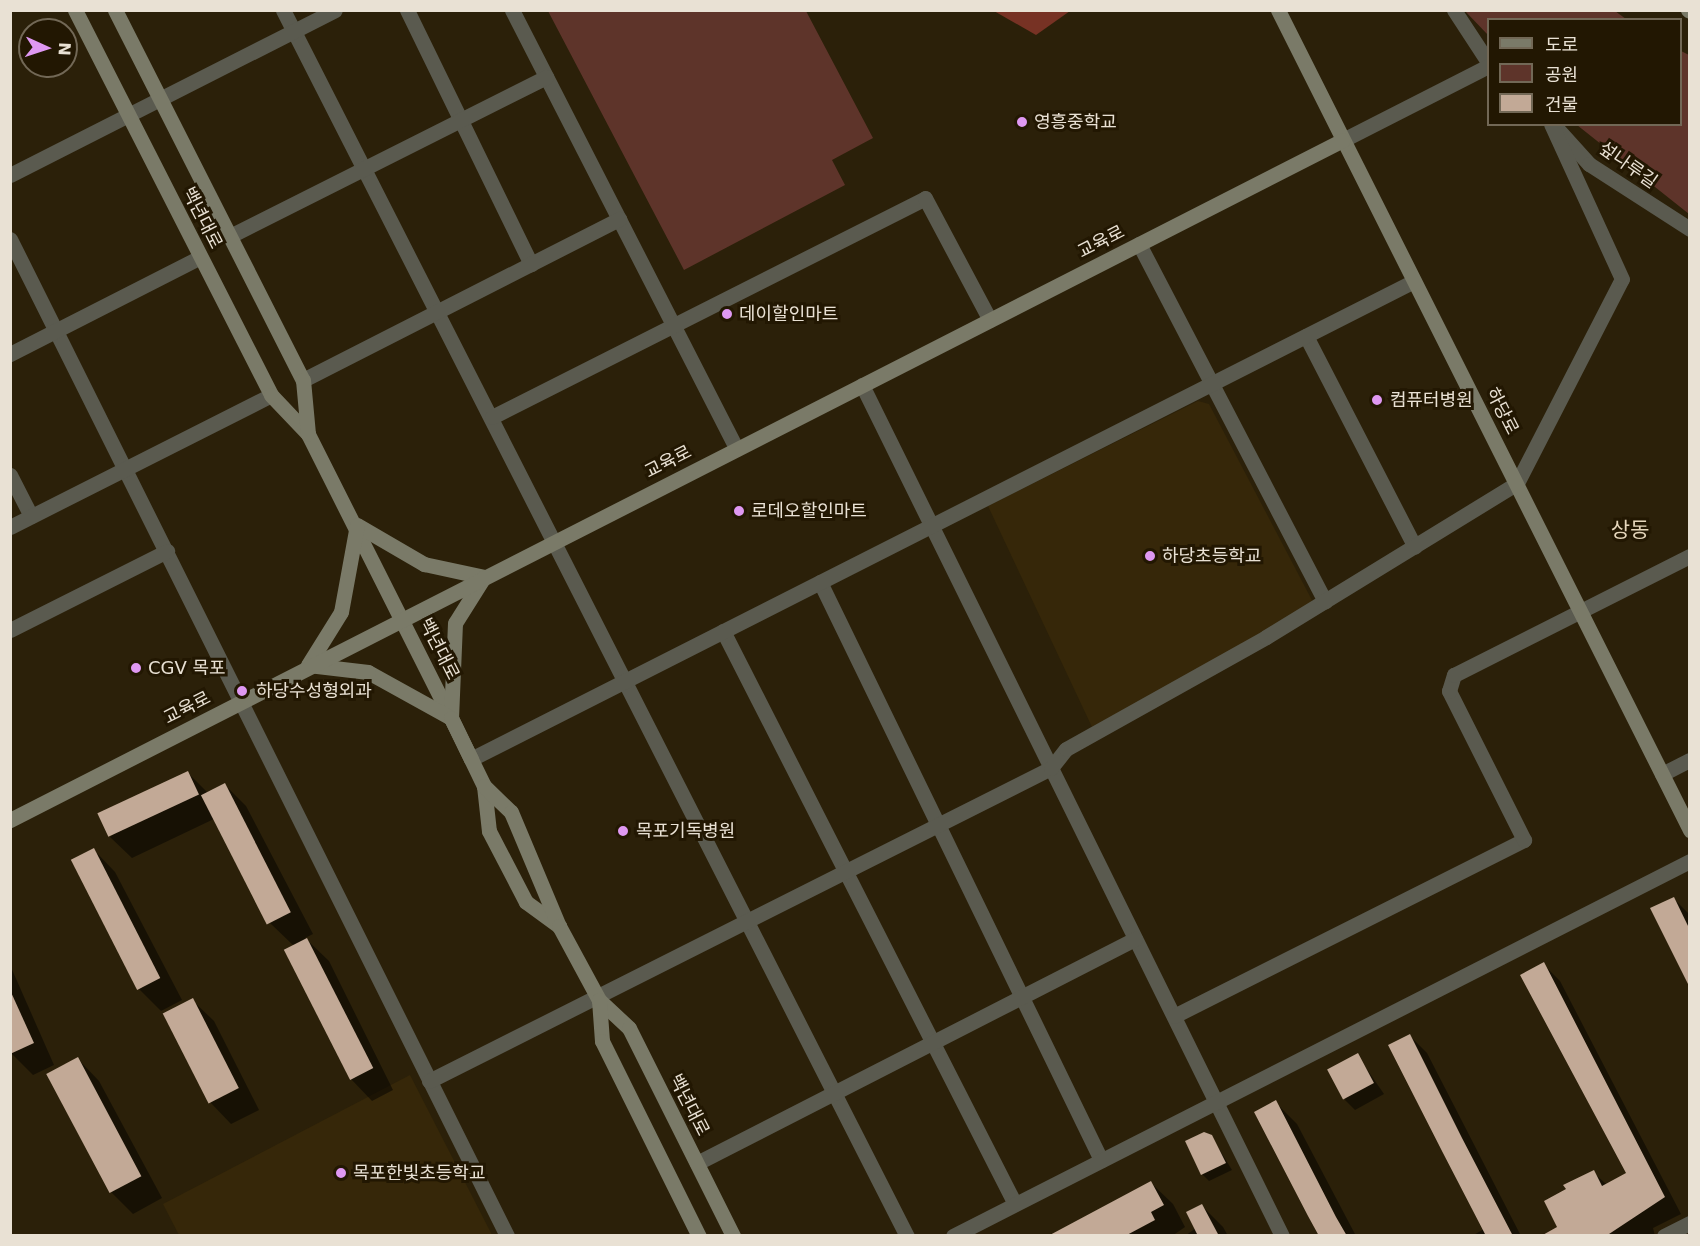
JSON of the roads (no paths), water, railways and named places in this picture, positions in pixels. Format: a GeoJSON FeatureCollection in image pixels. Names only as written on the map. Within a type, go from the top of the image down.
{"type":"FeatureCollection","features":[{"type":"Feature","properties":{"kind":"street","name":"백년대로"},"geometry":{"type":"LineString","coordinates":[[75,10],[271,395],[308,434],[357,525],[484,786],[489,831],[526,902],[559,926]]}},
{"type":"Feature","properties":{"kind":"street","name":"백년대로"},"geometry":{"type":"LineString","coordinates":[[115,10],[303,380],[308,434]]}},
{"type":"Feature","properties":{"kind":"street"},"geometry":{"type":"LineString","coordinates":[[284,10],[907,1236]]}},
{"type":"Feature","properties":{"kind":"street"},"geometry":{"type":"LineString","coordinates":[[10,175],[335,10]]}},
{"type":"Feature","properties":{"kind":"street"},"geometry":{"type":"LineString","coordinates":[[407,10],[531,264]]}},
{"type":"Feature","properties":{"kind":"street"},"geometry":{"type":"LineString","coordinates":[[512,10],[737,449]]}},
{"type":"Feature","properties":{"kind":"street","name":"하당로"},"geometry":{"type":"LineString","coordinates":[[1278,10],[1689,830]]}},
{"type":"Feature","properties":{"kind":"street"},"geometry":{"type":"LineString","coordinates":[[1454,10],[1487,62]]}},
{"type":"Feature","properties":{"kind":"street"},"geometry":{"type":"LineString","coordinates":[[1343,140],[1487,65]]}},
{"type":"Feature","properties":{"kind":"street"},"geometry":{"type":"LineString","coordinates":[[230,236],[546,77]]}},
{"type":"Feature","properties":{"kind":"street"},"geometry":{"type":"LineString","coordinates":[[429,1081],[599,1000],[746,921],[1051,768],[1066,749],[1325,602],[1516,483],[1622,279],[1553,126]]}},
{"type":"Feature","properties":{"kind":"street","name":"섶나루길"},"geometry":{"type":"LineString","coordinates":[[1554,126],[1589,164],[1689,229]]}},
{"type":"Feature","properties":{"kind":"street","name":"교육로"},"geometry":{"type":"LineString","coordinates":[[10,820],[240,703],[308,665],[553,543],[1343,140]]}},
{"type":"Feature","properties":{"kind":"street"},"geometry":{"type":"LineString","coordinates":[[492,417],[925,198],[990,320]]}},
{"type":"Feature","properties":{"kind":"street"},"geometry":{"type":"LineString","coordinates":[[303,380],[619,219]]}},
{"type":"Feature","properties":{"kind":"street"},"geometry":{"type":"LineString","coordinates":[[10,238],[128,469],[240,703],[507,1236]]}},
{"type":"Feature","properties":{"kind":"street"},"geometry":{"type":"LineString","coordinates":[[1139,244],[1325,602]]}},
{"type":"Feature","properties":{"kind":"street"},"geometry":{"type":"LineString","coordinates":[[10,354],[200,257]]}},
{"type":"Feature","properties":{"kind":"street"},"geometry":{"type":"LineString","coordinates":[[471,759],[1414,281]]}},
{"type":"Feature","properties":{"kind":"street"},"geometry":{"type":"LineString","coordinates":[[1306,336],[1415,547]]}},
{"type":"Feature","properties":{"kind":"street"},"geometry":{"type":"LineString","coordinates":[[862,385],[1282,1236]]}},
{"type":"Feature","properties":{"kind":"street"},"geometry":{"type":"LineString","coordinates":[[10,526],[128,469],[271,395]]}},
{"type":"Feature","properties":{"kind":"street"},"geometry":{"type":"LineString","coordinates":[[10,475],[31,516]]}},
{"type":"Feature","properties":{"kind":"street"},"geometry":{"type":"LineString","coordinates":[[357,525],[424,564],[483,577],[455,623],[452,718],[368,672],[308,665],[341,612],[357,525]]}},
{"type":"Feature","properties":{"kind":"street"},"geometry":{"type":"LineString","coordinates":[[10,630],[167,551]]}},
{"type":"Feature","properties":{"kind":"street"},"geometry":{"type":"LineString","coordinates":[[1174,1016],[1524,840],[1449,691],[1454,675],[1689,556]]}},
{"type":"Feature","properties":{"kind":"street"},"geometry":{"type":"LineString","coordinates":[[820,582],[1101,1160]]}},
{"type":"Feature","properties":{"kind":"street"},"geometry":{"type":"LineString","coordinates":[[723,631],[1015,1204]]}},
{"type":"Feature","properties":{"kind":"street"},"geometry":{"type":"LineString","coordinates":[[1662,774],[1689,760]]}},
{"type":"Feature","properties":{"kind":"street","name":"백년대로"},"geometry":{"type":"LineString","coordinates":[[484,786],[511,812],[559,926],[599,1000],[628,1028],[733,1236]]}},
{"type":"Feature","properties":{"kind":"street"},"geometry":{"type":"LineString","coordinates":[[953,1236],[1689,861]]}},
{"type":"Feature","properties":{"kind":"street"},"geometry":{"type":"LineString","coordinates":[[697,1163],[1135,939]]}},
{"type":"Feature","properties":{"kind":"street","name":"백년대로"},"geometry":{"type":"LineString","coordinates":[[599,1000],[602,1041],[699,1236]]}},
{"type":"Feature","properties":{"kind":"street"},"geometry":{"type":"LineString","coordinates":[[1664,1236],[1689,1223]]}},
{"type":"Feature","properties":{"kind":"place","name":"영흥중학교"},"geometry":{"type":"Point","coordinates":[1022,122]}},
{"type":"Feature","properties":{"kind":"place","name":"데이할인마트"},"geometry":{"type":"Point","coordinates":[727,314]}},
{"type":"Feature","properties":{"kind":"place","name":"컴퓨터병원"},"geometry":{"type":"Point","coordinates":[1377,400]}},
{"type":"Feature","properties":{"kind":"place","name":"로데오할인마트"},"geometry":{"type":"Point","coordinates":[739,511]}},
{"type":"Feature","properties":{"kind":"place","name":"하당초등학교"},"geometry":{"type":"Point","coordinates":[1150,556]}},
{"type":"Feature","properties":{"kind":"place","name":"CGV 목포"},"geometry":{"type":"Point","coordinates":[136,668]}},
{"type":"Feature","properties":{"kind":"place","name":"하당수성형외과"},"geometry":{"type":"Point","coordinates":[242,691]}},
{"type":"Feature","properties":{"kind":"place","name":"목포기독병원"},"geometry":{"type":"Point","coordinates":[623,831]}},
{"type":"Feature","properties":{"kind":"place","name":"목포한빛초등학교"},"geometry":{"type":"Point","coordinates":[341,1173]}},
{"type":"Feature","properties":{"kind":"district","name":"상동"},"geometry":{"type":"Point","coordinates":[1630,530]}}]}
